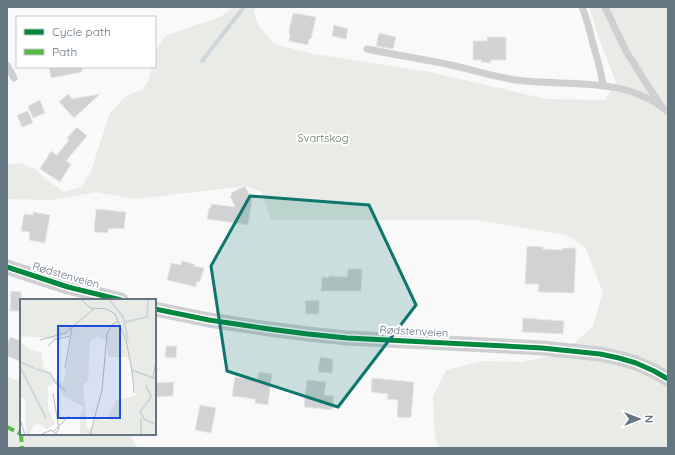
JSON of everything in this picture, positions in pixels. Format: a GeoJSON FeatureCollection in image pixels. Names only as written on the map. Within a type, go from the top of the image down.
{"type":"FeatureCollection","features":[{"type":"Feature","properties":{"kind":"street","name":"Rødstenveien"},"geometry":{"type":"LineString","coordinates":[[7,267],[68,287],[117,299]]}},
{"type":"Feature","properties":{"kind":"street","name":"Rødstenveien"},"geometry":{"type":"LineString","coordinates":[[156,309],[209,320],[347,338],[542,348],[600,354],[636,363],[668,379]]}},
{"type":"Feature","properties":{"kind":"lane"},"geometry":{"type":"LineString","coordinates":[[582,7],[598,58],[603,85]]}},
{"type":"Feature","properties":{"kind":"lane"},"geometry":{"type":"LineString","coordinates":[[605,7],[634,65],[665,110]]}},
{"type":"Feature","properties":{"kind":"lane"},"geometry":{"type":"LineString","coordinates":[[367,49],[451,65],[517,80],[603,85],[619,88],[649,99],[665,110]]}},
{"type":"Feature","properties":{"kind":"lane"},"geometry":{"type":"LineString","coordinates":[[7,65],[14,78]]}},
{"type":"Feature","properties":{"kind":"highlighted area"},"geometry":{"type":"Polygon","coordinates":[[[250,196],[369,205],[416,305],[338,407],[227,371],[211,266],[250,196]]]}},
{"type":"Feature","properties":{"kind":"green space","name":"Svartskog"},"geometry":{"type":"Polygon","coordinates":[[[234,7],[257,7],[254,11],[258,25],[274,44],[314,54],[430,72],[546,99],[605,100],[616,83],[589,7],[668,7],[668,448],[439,448],[435,437],[433,396],[446,370],[482,361],[521,362],[562,354],[593,326],[603,292],[585,247],[566,235],[475,220],[271,220],[262,192],[245,186],[136,199],[96,192],[51,200],[7,199],[7,165],[20,163],[35,169],[64,192],[82,187],[91,171],[110,113],[127,95],[142,90],[149,80],[152,68],[156,68],[156,50],[165,36],[220,17],[234,7]]]}},
{"type":"Feature","properties":{"kind":"green space"},"geometry":{"type":"Polygon","coordinates":[[[7,376],[20,381],[20,435],[130,435],[137,448],[7,448],[7,376]]]}},
{"type":"Feature","properties":{"kind":"building"},"geometry":{"type":"Polygon","coordinates":[[[293,13],[316,17],[311,39],[309,39],[308,45],[289,41],[289,30],[293,13]]]}},
{"type":"Feature","properties":{"kind":"building"},"geometry":{"type":"Polygon","coordinates":[[[334,25],[348,29],[346,39],[332,36],[334,25]]]}},
{"type":"Feature","properties":{"kind":"building"},"geometry":{"type":"Polygon","coordinates":[[[379,33],[396,37],[393,49],[376,46],[379,33]]]}},
{"type":"Feature","properties":{"kind":"building"},"geometry":{"type":"Polygon","coordinates":[[[487,37],[506,37],[506,60],[491,60],[491,63],[481,62],[481,60],[473,60],[473,41],[487,41],[487,37]]]}},
{"type":"Feature","properties":{"kind":"building"},"geometry":{"type":"Polygon","coordinates":[[[49,68],[82,68],[82,72],[51,78],[49,68]]]}},
{"type":"Feature","properties":{"kind":"building"},"geometry":{"type":"Polygon","coordinates":[[[68,94],[72,99],[100,94],[74,118],[59,102],[68,94]]]}},
{"type":"Feature","properties":{"kind":"building"},"geometry":{"type":"Polygon","coordinates":[[[40,100],[45,113],[33,118],[28,106],[40,100]]]}},
{"type":"Feature","properties":{"kind":"building"},"geometry":{"type":"Polygon","coordinates":[[[28,111],[33,123],[22,127],[17,115],[28,111]]]}},
{"type":"Feature","properties":{"kind":"building"},"geometry":{"type":"Polygon","coordinates":[[[77,127],[87,136],[66,161],[71,164],[60,182],[40,169],[51,151],[57,155],[69,140],[67,138],[77,127]]]}},
{"type":"Feature","properties":{"kind":"building"},"geometry":{"type":"Polygon","coordinates":[[[245,186],[252,200],[248,225],[207,219],[211,204],[235,207],[230,196],[232,195],[231,193],[245,186]]]}},
{"type":"Feature","properties":{"kind":"building"},"geometry":{"type":"Polygon","coordinates":[[[96,209],[126,212],[124,229],[108,229],[108,233],[94,232],[96,209]]]}},
{"type":"Feature","properties":{"kind":"building"},"geometry":{"type":"Polygon","coordinates":[[[33,212],[50,215],[45,243],[29,240],[30,232],[21,231],[24,214],[33,215],[33,212]]]}},
{"type":"Feature","properties":{"kind":"building"},"geometry":{"type":"Polygon","coordinates":[[[527,246],[543,247],[543,249],[563,250],[563,248],[576,248],[574,293],[538,292],[539,284],[525,284],[527,246]]]}},
{"type":"Feature","properties":{"kind":"building"},"geometry":{"type":"Polygon","coordinates":[[[182,261],[204,268],[200,282],[197,281],[196,287],[167,280],[171,263],[181,265],[182,261]]]}},
{"type":"Feature","properties":{"kind":"building"},"geometry":{"type":"Polygon","coordinates":[[[348,269],[362,269],[361,291],[321,291],[322,277],[347,277],[348,269]]]}},
{"type":"Feature","properties":{"kind":"building"},"geometry":{"type":"Polygon","coordinates":[[[11,291],[21,292],[20,311],[10,311],[11,291]]]}},
{"type":"Feature","properties":{"kind":"building"},"geometry":{"type":"Polygon","coordinates":[[[319,300],[319,314],[306,314],[305,301],[319,300]]]}},
{"type":"Feature","properties":{"kind":"building"},"geometry":{"type":"Polygon","coordinates":[[[523,318],[564,321],[563,334],[522,332],[523,318]]]}},
{"type":"Feature","properties":{"kind":"building"},"geometry":{"type":"Polygon","coordinates":[[[10,337],[20,341],[20,362],[7,356],[7,345],[10,337]]]}},
{"type":"Feature","properties":{"kind":"building"},"geometry":{"type":"Polygon","coordinates":[[[166,346],[177,346],[176,358],[165,357],[166,346]]]}},
{"type":"Feature","properties":{"kind":"building"},"geometry":{"type":"Polygon","coordinates":[[[320,357],[333,359],[332,373],[318,372],[320,357]]]}},
{"type":"Feature","properties":{"kind":"building"},"geometry":{"type":"Polygon","coordinates":[[[259,372],[272,374],[268,405],[255,403],[255,399],[232,396],[235,377],[257,380],[259,372]]]}},
{"type":"Feature","properties":{"kind":"building"},"geometry":{"type":"Polygon","coordinates":[[[372,378],[414,382],[411,418],[397,417],[398,400],[387,399],[388,394],[371,392],[372,378]]]}},
{"type":"Feature","properties":{"kind":"building"},"geometry":{"type":"Polygon","coordinates":[[[307,380],[326,382],[324,395],[334,396],[332,410],[304,407],[307,380]]]}},
{"type":"Feature","properties":{"kind":"building"},"geometry":{"type":"Polygon","coordinates":[[[174,382],[173,396],[156,397],[156,383],[174,382]]]}},
{"type":"Feature","properties":{"kind":"building"},"geometry":{"type":"Polygon","coordinates":[[[200,405],[216,408],[211,433],[195,430],[200,405]]]}},
{"type":"Feature","properties":{"kind":"waterway"},"geometry":{"type":"LineString","coordinates":[[202,61],[244,7]]}},
{"type":"Feature","properties":{"kind":"marked path"},"geometry":{"type":"LineString","coordinates":[[7,427],[20,434]]}},
{"type":"Feature","properties":{"kind":"marked path"},"geometry":{"type":"LineString","coordinates":[[21,435],[22,448]]}},
{"type":"Feature","properties":{"kind":"cycle path"},"geometry":{"type":"LineString","coordinates":[[7,267],[68,287],[117,299]]}},
{"type":"Feature","properties":{"kind":"cycle path"},"geometry":{"type":"LineString","coordinates":[[156,309],[209,320],[347,338],[542,348],[600,354],[636,363],[668,379]]}}]}
